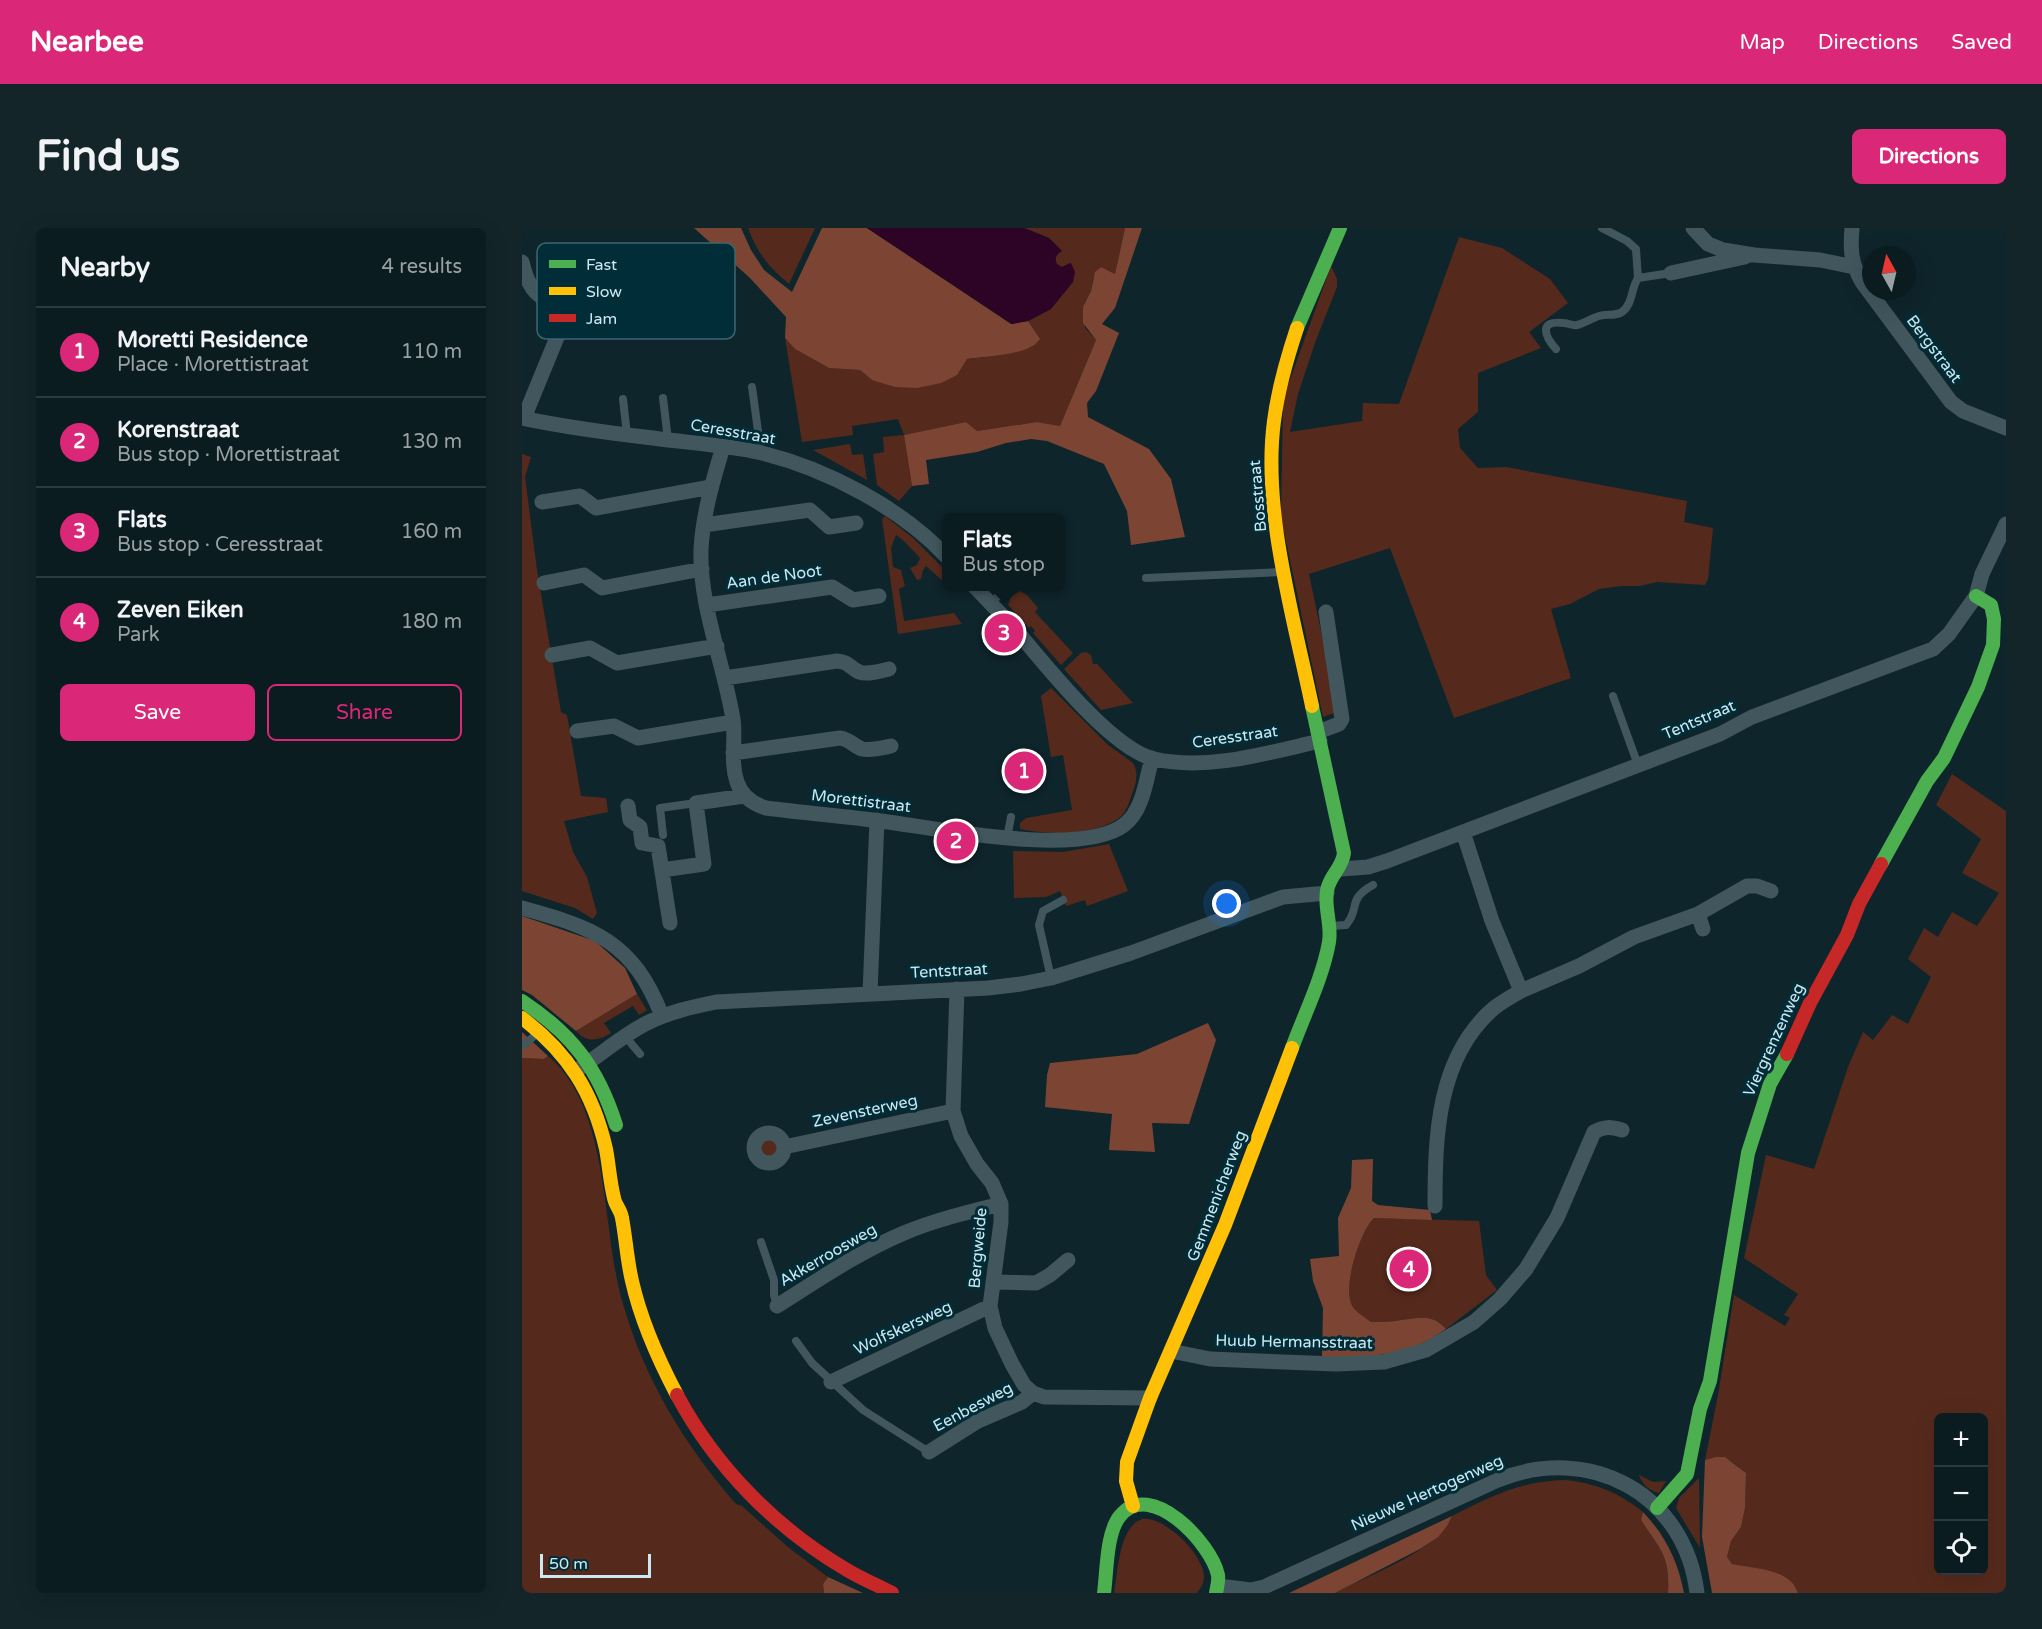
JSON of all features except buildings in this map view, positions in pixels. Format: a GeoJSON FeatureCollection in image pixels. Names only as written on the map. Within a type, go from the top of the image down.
{"type":"FeatureCollection","features":[{"type":"Feature","properties":{"kind":"street","name":"Bosstraat"},"geometry":{"type":"LineString","coordinates":[[1340,228],[1294,340],[1278,389],[1272,435],[1272,475],[1285,572],[1329,791],[1344,853],[1341,869]]}},
{"type":"Feature","properties":{"kind":"street"},"geometry":{"type":"LineString","coordinates":[[1693,228],[1708,244],[1723,250],[1820,260],[1854,267],[1851,256],[1852,228]]}},
{"type":"Feature","properties":{"kind":"street"},"geometry":{"type":"LineString","coordinates":[[1671,273],[1754,255]]}},
{"type":"Feature","properties":{"kind":"street"},"geometry":{"type":"LineString","coordinates":[[522,262],[528,285],[537,295]]}},
{"type":"Feature","properties":{"kind":"street","name":"Bergstraat"},"geometry":{"type":"LineString","coordinates":[[1854,267],[1951,402],[1963,411],[2006,428]]}},
{"type":"Feature","properties":{"kind":"street"},"geometry":{"type":"LineString","coordinates":[[523,418],[555,339]]}},
{"type":"Feature","properties":{"kind":"street","name":"Ceresstraat"},"geometry":{"type":"LineString","coordinates":[[523,418],[761,453],[789,461],[838,480],[907,523],[942,553]]}},
{"type":"Feature","properties":{"kind":"street","name":"Aan de Noot"},"geometry":{"type":"LineString","coordinates":[[723,447],[711,487],[704,525],[701,550],[702,569],[706,605],[734,722],[733,753],[738,784],[744,796]]}},
{"type":"Feature","properties":{"kind":"street"},"geometry":{"type":"LineString","coordinates":[[542,502],[579,496],[596,508],[711,487]]}},
{"type":"Feature","properties":{"kind":"street"},"geometry":{"type":"LineString","coordinates":[[704,525],[810,510],[829,527],[856,523]]}},
{"type":"Feature","properties":{"kind":"street","name":"Tentstraat"},"geometry":{"type":"LineString","coordinates":[[1341,869],[1373,866],[1720,734],[1752,717],[1933,649],[1949,634],[1976,596],[1982,574],[2006,524]]}},
{"type":"Feature","properties":{"kind":"street","name":"Aan de Noot"},"geometry":{"type":"LineString","coordinates":[[544,583],[584,575],[602,588],[702,569]]}},
{"type":"Feature","properties":{"kind":"street","name":"Aan de Noot"},"geometry":{"type":"LineString","coordinates":[[706,605],[832,587],[853,600],[879,596]]}},
{"type":"Feature","properties":{"kind":"street","name":"Ceresstraat"},"geometry":{"type":"LineString","coordinates":[[979,591],[1087,709],[1111,733],[1135,751],[1152,758],[1176,762],[1209,762],[1264,753],[1319,736]]}},
{"type":"Feature","properties":{"kind":"street","name":"Viergrenzenweg"},"geometry":{"type":"LineString","coordinates":[[1657,1508],[1685,1478],[1690,1466],[1700,1409],[1710,1381],[1748,1153],[1762,1106],[1770,1084],[1786,1056],[1810,1003],[1847,935],[1859,904],[1926,781],[1944,758],[1982,677],[1993,645],[1995,619],[1991,606],[1976,596]]}},
{"type":"Feature","properties":{"kind":"street"},"geometry":{"type":"LineString","coordinates":[[1319,736],[1339,724],[1342,719],[1326,612]]}},
{"type":"Feature","properties":{"kind":"street"},"geometry":{"type":"LineString","coordinates":[[552,655],[590,648],[617,663],[717,646]]}},
{"type":"Feature","properties":{"kind":"street"},"geometry":{"type":"LineString","coordinates":[[725,678],[837,661],[846,662],[865,673],[890,669]]}},
{"type":"Feature","properties":{"kind":"street"},"geometry":{"type":"LineString","coordinates":[[577,731],[614,726],[638,738],[734,722]]}},
{"type":"Feature","properties":{"kind":"street"},"geometry":{"type":"LineString","coordinates":[[733,753],[840,738],[867,750],[891,746]]}},
{"type":"Feature","properties":{"kind":"street","name":"Morettistraat"},"geometry":{"type":"LineString","coordinates":[[744,796],[766,808],[878,820],[1007,838],[1070,840],[1108,834],[1124,826],[1134,816],[1152,758]]}},
{"type":"Feature","properties":{"kind":"street"},"geometry":{"type":"LineString","coordinates":[[662,870],[704,864],[696,803],[744,796]]}},
{"type":"Feature","properties":{"kind":"street"},"geometry":{"type":"LineString","coordinates":[[627,806],[630,820],[640,827],[642,843],[658,846],[670,923]]}},
{"type":"Feature","properties":{"kind":"street"},"geometry":{"type":"LineString","coordinates":[[870,993],[878,820]]}},
{"type":"Feature","properties":{"kind":"street"},"geometry":{"type":"LineString","coordinates":[[1462,832],[1492,921],[1521,991]]}},
{"type":"Feature","properties":{"kind":"street"},"geometry":{"type":"LineString","coordinates":[[1327,893],[1331,881],[1341,869]]}},
{"type":"Feature","properties":{"kind":"street"},"geometry":{"type":"LineString","coordinates":[[1435,1206],[1440,1116],[1454,1061],[1473,1030],[1494,1008],[1521,991],[1579,966],[1635,937],[1700,922],[1738,890],[1747,886],[1757,886],[1770,891]]}},
{"type":"Feature","properties":{"kind":"street","name":"Tentstraat"},"geometry":{"type":"LineString","coordinates":[[575,1071],[625,1036],[662,1016],[716,1002],[1021,984],[1051,978],[1131,953],[1283,897],[1327,893]]}},
{"type":"Feature","properties":{"kind":"street","name":"Gemmenicherweg"},"geometry":{"type":"LineString","coordinates":[[1133,1506],[1125,1471],[1150,1398],[1225,1225],[1327,954],[1329,926],[1327,893]]}},
{"type":"Feature","properties":{"kind":"street"},"geometry":{"type":"LineString","coordinates":[[522,908],[586,928],[615,945],[641,976],[662,1016]]}},
{"type":"Feature","properties":{"kind":"street","name":"Bergweide"},"geometry":{"type":"LineString","coordinates":[[957,989],[954,1111],[961,1136],[977,1164],[992,1183],[1001,1204],[1001,1222],[990,1306],[995,1328],[1012,1364],[1024,1385],[1033,1393]]}},
{"type":"Feature","properties":{"kind":"street"},"geometry":{"type":"LineString","coordinates":[[522,1001],[569,1036],[600,1081],[616,1125],[633,1287],[649,1337],[680,1404],[710,1449],[745,1491],[788,1530],[843,1569],[892,1593]]}},
{"type":"Feature","properties":{"kind":"street"},"geometry":{"type":"LineString","coordinates":[[522,1018],[557,1048],[575,1071],[588,1094],[600,1122],[608,1156],[614,1202],[624,1213]]}},
{"type":"Feature","properties":{"kind":"street","name":"Zevensterweg"},"geometry":{"type":"LineString","coordinates":[[784,1147],[954,1111]]}},
{"type":"Feature","properties":{"kind":"street","name":"Huub Hermansstraat"},"geometry":{"type":"LineString","coordinates":[[1171,1351],[1210,1359],[1336,1364],[1384,1362],[1426,1350],[1474,1322],[1500,1299],[1526,1269],[1557,1218],[1594,1132],[1601,1127],[1622,1130]]}},
{"type":"Feature","properties":{"kind":"street","name":"Akkerroosweg"},"geometry":{"type":"LineString","coordinates":[[777,1306],[860,1254],[905,1233],[951,1217],[1001,1204]]}},
{"type":"Feature","properties":{"kind":"street"},"geometry":{"type":"LineString","coordinates":[[993,1282],[1036,1283],[1068,1260]]}},
{"type":"Feature","properties":{"kind":"street","name":"Wolfskersweg"},"geometry":{"type":"LineString","coordinates":[[831,1382],[990,1306]]}},
{"type":"Feature","properties":{"kind":"street"},"geometry":{"type":"LineString","coordinates":[[1033,1393],[1044,1397],[1150,1398]]}},
{"type":"Feature","properties":{"kind":"street","name":"Eenbesweg"},"geometry":{"type":"LineString","coordinates":[[929,1452],[978,1421],[1022,1402],[1033,1393]]}},
{"type":"Feature","properties":{"kind":"street","name":"Nieuwe Hertogenweg"},"geometry":{"type":"LineString","coordinates":[[1217,1589],[1251,1590],[1264,1587],[1482,1487],[1535,1468],[1567,1466],[1604,1474],[1629,1486],[1657,1508]]}},
{"type":"Feature","properties":{"kind":"street"},"geometry":{"type":"LineString","coordinates":[[1104,1593],[1115,1525],[1123,1512],[1133,1506],[1145,1504],[1160,1508],[1172,1515],[1190,1529],[1205,1546],[1218,1575],[1217,1589]]}},
{"type":"Feature","properties":{"kind":"street"},"geometry":{"type":"LineString","coordinates":[[1657,1508],[1675,1530],[1685,1548],[1691,1562],[1697,1593]]}},
{"type":"Feature","properties":{"kind":"lane"},"geometry":{"type":"LineString","coordinates":[[1556,349],[1546,339],[1547,327],[1552,324],[1562,322],[1580,324],[1602,315],[1611,316],[1620,313],[1627,308],[1638,278],[1635,249],[1627,241],[1602,228]]}},
{"type":"Feature","properties":{"kind":"lane"},"geometry":{"type":"LineString","coordinates":[[1638,278],[1671,273]]}},
{"type":"Feature","properties":{"kind":"lane"},"geometry":{"type":"LineString","coordinates":[[752,387],[761,453]]}},
{"type":"Feature","properties":{"kind":"lane"},"geometry":{"type":"LineString","coordinates":[[663,398],[668,440]]}},
{"type":"Feature","properties":{"kind":"lane"},"geometry":{"type":"LineString","coordinates":[[623,399],[627,435]]}},
{"type":"Feature","properties":{"kind":"lane"},"geometry":{"type":"LineString","coordinates":[[1146,578],[1285,572]]}},
{"type":"Feature","properties":{"kind":"lane"},"geometry":{"type":"LineString","coordinates":[[990,603],[1005,591]]}},
{"type":"Feature","properties":{"kind":"lane"},"geometry":{"type":"LineString","coordinates":[[1613,696],[1638,765]]}},
{"type":"Feature","properties":{"kind":"lane"},"geometry":{"type":"LineString","coordinates":[[663,835],[660,808],[696,803]]}},
{"type":"Feature","properties":{"kind":"lane"},"geometry":{"type":"LineString","coordinates":[[1007,838],[1011,817]]}},
{"type":"Feature","properties":{"kind":"lane"},"geometry":{"type":"LineString","coordinates":[[1329,926],[1346,925],[1352,918],[1354,904],[1360,892],[1372,885]]}},
{"type":"Feature","properties":{"kind":"lane"},"geometry":{"type":"LineString","coordinates":[[1051,978],[1039,925],[1043,911],[1063,900]]}},
{"type":"Feature","properties":{"kind":"lane"},"geometry":{"type":"LineString","coordinates":[[522,1046],[549,1020]]}},
{"type":"Feature","properties":{"kind":"lane"},"geometry":{"type":"LineString","coordinates":[[625,1036],[640,1054]]}},
{"type":"Feature","properties":{"kind":"lane"},"geometry":{"type":"LineString","coordinates":[[761,1242],[774,1280],[777,1306]]}},
{"type":"Feature","properties":{"kind":"lane"},"geometry":{"type":"LineString","coordinates":[[796,1341],[812,1363],[862,1410],[929,1452]]}},
{"type":"Feature","properties":{"kind":"shaded area"},"geometry":{"type":"Polygon","coordinates":[[[694,228],[741,228],[764,270],[792,292],[822,228],[867,228],[1011,324],[1028,321],[1040,339],[1027,349],[1017,352],[967,359],[957,375],[941,383],[917,388],[895,387],[872,380],[860,370],[829,368],[795,349],[785,338],[786,317],[735,265],[735,243],[711,243],[694,228]]]}},
{"type":"Feature","properties":{"kind":"shaded area"},"geometry":{"type":"Polygon","coordinates":[[[748,228],[815,228],[789,284],[764,259],[748,228]]]}},
{"type":"Feature","properties":{"kind":"shaded area"},"geometry":{"type":"Polygon","coordinates":[[[867,228],[1024,228],[1049,238],[1062,251],[1056,256],[1056,262],[1062,267],[1071,263],[1075,272],[1073,282],[1051,309],[1028,321],[1012,324],[867,228]]]}},
{"type":"Feature","properties":{"kind":"shaded area"},"geometry":{"type":"Polygon","coordinates":[[[1024,228],[1125,228],[1115,274],[1100,267],[1083,307],[1085,328],[1096,340],[1060,426],[1037,422],[977,431],[966,422],[904,435],[898,419],[852,426],[853,435],[802,442],[785,338],[795,349],[829,368],[860,370],[872,380],[957,374],[967,359],[1017,352],[1034,344],[1039,338],[1028,321],[1051,309],[1070,263],[1062,267],[1057,265],[1056,257],[1062,251],[1049,238],[1024,228]]]}},
{"type":"Feature","properties":{"kind":"shaded area"},"geometry":{"type":"Polygon","coordinates":[[[1125,228],[1142,228],[1115,308],[1102,324],[1119,333],[1096,391],[1087,403],[1088,417],[1149,449],[1171,479],[1185,537],[1131,545],[1127,511],[1104,464],[1047,441],[1031,439],[1006,443],[977,452],[926,460],[929,484],[912,486],[904,435],[966,422],[977,431],[1037,422],[1060,426],[1096,340],[1083,323],[1083,307],[1091,291],[1095,272],[1101,267],[1115,274],[1125,228]]]}},
{"type":"Feature","properties":{"kind":"shaded area"},"geometry":{"type":"Polygon","coordinates":[[[1459,237],[1502,248],[1550,279],[1568,303],[1529,332],[1541,348],[1478,373],[1478,412],[1458,429],[1460,448],[1478,468],[1506,467],[1687,501],[1684,522],[1713,528],[1708,579],[1705,585],[1657,582],[1640,586],[1599,589],[1570,604],[1551,609],[1571,678],[1454,718],[1390,548],[1309,574],[1337,707],[1334,713],[1323,717],[1281,517],[1283,399],[1331,266],[1337,279],[1337,287],[1298,394],[1290,432],[1362,421],[1363,403],[1399,404],[1459,237]]]}},
{"type":"Feature","properties":{"kind":"shaded area"},"geometry":{"type":"Polygon","coordinates":[[[904,435],[912,486],[899,501],[877,485],[873,454],[884,452],[883,437],[904,435]]]}},
{"type":"Feature","properties":{"kind":"shaded area"},"geometry":{"type":"Polygon","coordinates":[[[850,444],[852,455],[863,454],[867,480],[813,450],[850,444]]]}},
{"type":"Feature","properties":{"kind":"shaded area"},"geometry":{"type":"Polygon","coordinates":[[[522,454],[531,457],[525,477],[537,570],[561,712],[567,715],[581,796],[606,798],[608,812],[564,821],[573,852],[587,877],[597,913],[593,919],[575,908],[522,891],[522,454]]]}},
{"type":"Feature","properties":{"kind":"shaded area"},"geometry":{"type":"Polygon","coordinates":[[[885,516],[913,538],[942,567],[942,580],[926,566],[921,579],[917,580],[910,568],[917,565],[920,558],[896,535],[891,548],[893,567],[901,570],[905,586],[899,589],[904,621],[954,613],[962,624],[898,634],[882,519],[885,516]]]}},
{"type":"Feature","properties":{"kind":"shaded area"},"geometry":{"type":"Polygon","coordinates":[[[1020,591],[1027,595],[1038,608],[1035,612],[1073,653],[1061,665],[1033,633],[1035,631],[1031,626],[1029,628],[1008,605],[1011,597],[1020,591]]]}},
{"type":"Feature","properties":{"kind":"shaded area"},"geometry":{"type":"Polygon","coordinates":[[[1086,652],[1091,655],[1093,664],[1097,664],[1133,703],[1101,710],[1064,669],[1081,653],[1086,652]]]}},
{"type":"Feature","properties":{"kind":"shaded area"},"geometry":{"type":"Polygon","coordinates":[[[1051,688],[1108,745],[1133,763],[1135,767],[1136,782],[1127,808],[1121,816],[1109,824],[1084,831],[1057,833],[1020,829],[1020,823],[1026,818],[1072,810],[1063,755],[1051,757],[1041,696],[1051,688]]]}},
{"type":"Feature","properties":{"kind":"shaded area"},"geometry":{"type":"Polygon","coordinates":[[[1952,774],[2006,811],[2006,1593],[1798,1593],[1796,1587],[1732,1564],[1727,1557],[1731,1541],[1741,1527],[1745,1508],[1746,1473],[1727,1459],[1705,1460],[1734,1295],[1785,1326],[1790,1318],[1784,1315],[1798,1294],[1744,1258],[1766,1155],[1814,1169],[1848,1067],[1863,1032],[1873,1040],[1892,1015],[1908,1024],[1931,977],[1908,959],[1924,928],[1938,937],[1952,912],[1977,926],[1999,893],[1962,873],[1981,839],[1936,805],[1952,774]]]}},
{"type":"Feature","properties":{"kind":"shaded area"},"geometry":{"type":"Polygon","coordinates":[[[1109,844],[1128,891],[1087,906],[1085,900],[1066,906],[1060,891],[1046,897],[1014,898],[1013,851],[1063,852],[1109,844]]]}},
{"type":"Feature","properties":{"kind":"shaded area"},"geometry":{"type":"Polygon","coordinates":[[[522,916],[595,941],[625,968],[637,994],[576,1031],[532,995],[522,990],[522,916]]]}},
{"type":"Feature","properties":{"kind":"shaded area"},"geometry":{"type":"Polygon","coordinates":[[[637,994],[647,1010],[639,1015],[633,1006],[604,1023],[611,1033],[593,1040],[584,1038],[576,1031],[637,994]]]}},
{"type":"Feature","properties":{"kind":"shaded area"},"geometry":{"type":"Polygon","coordinates":[[[1208,1023],[1216,1040],[1189,1124],[1152,1123],[1155,1152],[1109,1150],[1112,1114],[1045,1107],[1050,1063],[1137,1054],[1208,1023]]]}},
{"type":"Feature","properties":{"kind":"shaded area"},"geometry":{"type":"Polygon","coordinates":[[[522,1032],[548,1056],[544,1059],[522,1058],[522,1032]]]}},
{"type":"Feature","properties":{"kind":"shaded area"},"geometry":{"type":"Polygon","coordinates":[[[548,1056],[568,1079],[583,1106],[594,1138],[623,1304],[632,1332],[655,1385],[683,1434],[736,1504],[742,1506],[789,1548],[828,1577],[823,1584],[824,1593],[522,1593],[522,1058],[544,1059],[548,1056]]]}},
{"type":"Feature","properties":{"kind":"shaded area"},"geometry":{"type":"Polygon","coordinates":[[[769,1140],[775,1142],[777,1148],[775,1154],[769,1156],[763,1154],[761,1148],[763,1142],[769,1140]]]}},
{"type":"Feature","properties":{"kind":"shaded area"},"geometry":{"type":"Polygon","coordinates":[[[1373,1159],[1372,1201],[1378,1205],[1430,1210],[1432,1220],[1374,1218],[1363,1235],[1354,1261],[1349,1288],[1353,1307],[1371,1322],[1425,1318],[1436,1321],[1446,1329],[1421,1344],[1398,1352],[1359,1357],[1322,1357],[1323,1308],[1313,1281],[1310,1259],[1339,1256],[1338,1218],[1351,1188],[1352,1160],[1373,1159]]]}},
{"type":"Feature","properties":{"kind":"shaded area"},"geometry":{"type":"Polygon","coordinates":[[[1374,1218],[1479,1221],[1486,1275],[1497,1290],[1446,1329],[1436,1321],[1425,1318],[1371,1322],[1353,1307],[1349,1288],[1358,1247],[1374,1218]]]}},
{"type":"Feature","properties":{"kind":"shaded area"},"geometry":{"type":"Polygon","coordinates":[[[1725,1457],[1746,1473],[1745,1508],[1741,1527],[1731,1541],[1727,1557],[1732,1564],[1779,1574],[1794,1585],[1798,1593],[1712,1593],[1702,1537],[1705,1460],[1725,1457]]]}},
{"type":"Feature","properties":{"kind":"shaded area"},"geometry":{"type":"Polygon","coordinates":[[[1639,1475],[1653,1482],[1666,1481],[1659,1493],[1646,1487],[1639,1475]]]}},
{"type":"Feature","properties":{"kind":"shaded area"},"geometry":{"type":"Polygon","coordinates":[[[1699,1478],[1700,1548],[1676,1508],[1679,1498],[1699,1478]]]}},
{"type":"Feature","properties":{"kind":"shaded area"},"geometry":{"type":"Polygon","coordinates":[[[1566,1480],[1607,1490],[1643,1512],[1641,1520],[1665,1561],[1668,1593],[1335,1593],[1417,1552],[1444,1529],[1452,1516],[1466,1509],[1520,1487],[1534,1483],[1566,1480]]]}},
{"type":"Feature","properties":{"kind":"shaded area"},"geometry":{"type":"Polygon","coordinates":[[[1643,1512],[1670,1549],[1684,1593],[1668,1593],[1665,1561],[1641,1520],[1643,1512]]]}},
{"type":"Feature","properties":{"kind":"shaded area"},"geometry":{"type":"Polygon","coordinates":[[[1452,1516],[1438,1537],[1420,1549],[1335,1593],[1289,1593],[1452,1516]]]}},
{"type":"Feature","properties":{"kind":"shaded area"},"geometry":{"type":"Polygon","coordinates":[[[1142,1519],[1151,1520],[1171,1530],[1197,1557],[1204,1576],[1197,1593],[1114,1593],[1124,1540],[1134,1524],[1142,1519]]]}},
{"type":"Feature","properties":{"kind":"shaded area"},"geometry":{"type":"Polygon","coordinates":[[[828,1577],[863,1593],[824,1593],[823,1584],[828,1577]]]}},
{"type":"Feature","properties":{"kind":"traffic: fast"},"geometry":{"type":"LineString","coordinates":[[1297,328],[1340,228]]}},
{"type":"Feature","properties":{"kind":"traffic: fast"},"geometry":{"type":"LineString","coordinates":[[1881,864],[1927,781],[1944,758],[1978,687],[1993,645],[1994,619],[1991,605],[1976,596]]}},
{"type":"Feature","properties":{"kind":"traffic: fast"},"geometry":{"type":"LineString","coordinates":[[1292,1048],[1326,955],[1330,936],[1326,904],[1327,891],[1344,853],[1312,706]]}},
{"type":"Feature","properties":{"kind":"traffic: fast"},"geometry":{"type":"LineString","coordinates":[[522,1001],[555,1026],[581,1054],[601,1086],[616,1125]]}},
{"type":"Feature","properties":{"kind":"traffic: fast"},"geometry":{"type":"LineString","coordinates":[[1657,1508],[1687,1474],[1700,1409],[1710,1381],[1748,1153],[1770,1084],[1787,1054]]}},
{"type":"Feature","properties":{"kind":"traffic: fast"},"geometry":{"type":"LineString","coordinates":[[1104,1593],[1108,1553],[1115,1523],[1133,1506],[1147,1505],[1178,1519],[1204,1547],[1218,1575],[1216,1593]]}},
{"type":"Feature","properties":{"kind":"traffic: slow"},"geometry":{"type":"LineString","coordinates":[[1297,328],[1283,374],[1274,421],[1271,455],[1272,491],[1282,564],[1312,706]]}},
{"type":"Feature","properties":{"kind":"traffic: slow"},"geometry":{"type":"LineString","coordinates":[[522,1018],[553,1045],[565,1060],[576,1075],[594,1109],[606,1149],[611,1186],[621,1215],[629,1265],[640,1311],[663,1368],[677,1395]]}},
{"type":"Feature","properties":{"kind":"traffic: slow"},"geometry":{"type":"LineString","coordinates":[[1133,1506],[1126,1481],[1127,1462],[1150,1398],[1225,1225],[1292,1048]]}},
{"type":"Feature","properties":{"kind":"traffic: jam"},"geometry":{"type":"LineString","coordinates":[[1787,1054],[1810,1003],[1847,935],[1859,904],[1881,864]]}},
{"type":"Feature","properties":{"kind":"traffic: jam"},"geometry":{"type":"LineString","coordinates":[[677,1395],[693,1422],[729,1472],[773,1516],[821,1554],[892,1593]]}},
{"type":"Feature","properties":{"kind":"place","name":"Flats"},"geometry":{"type":"Point","coordinates":[1004,633]}},
{"type":"Feature","properties":{"kind":"place","name":"Moretti Residence"},"geometry":{"type":"Point","coordinates":[1024,771]}},
{"type":"Feature","properties":{"kind":"place","name":"Korenstraat"},"geometry":{"type":"Point","coordinates":[956,841]}},
{"type":"Feature","properties":{"kind":"place","name":"Zeven Eiken"},"geometry":{"type":"Point","coordinates":[1409,1269]}}]}
